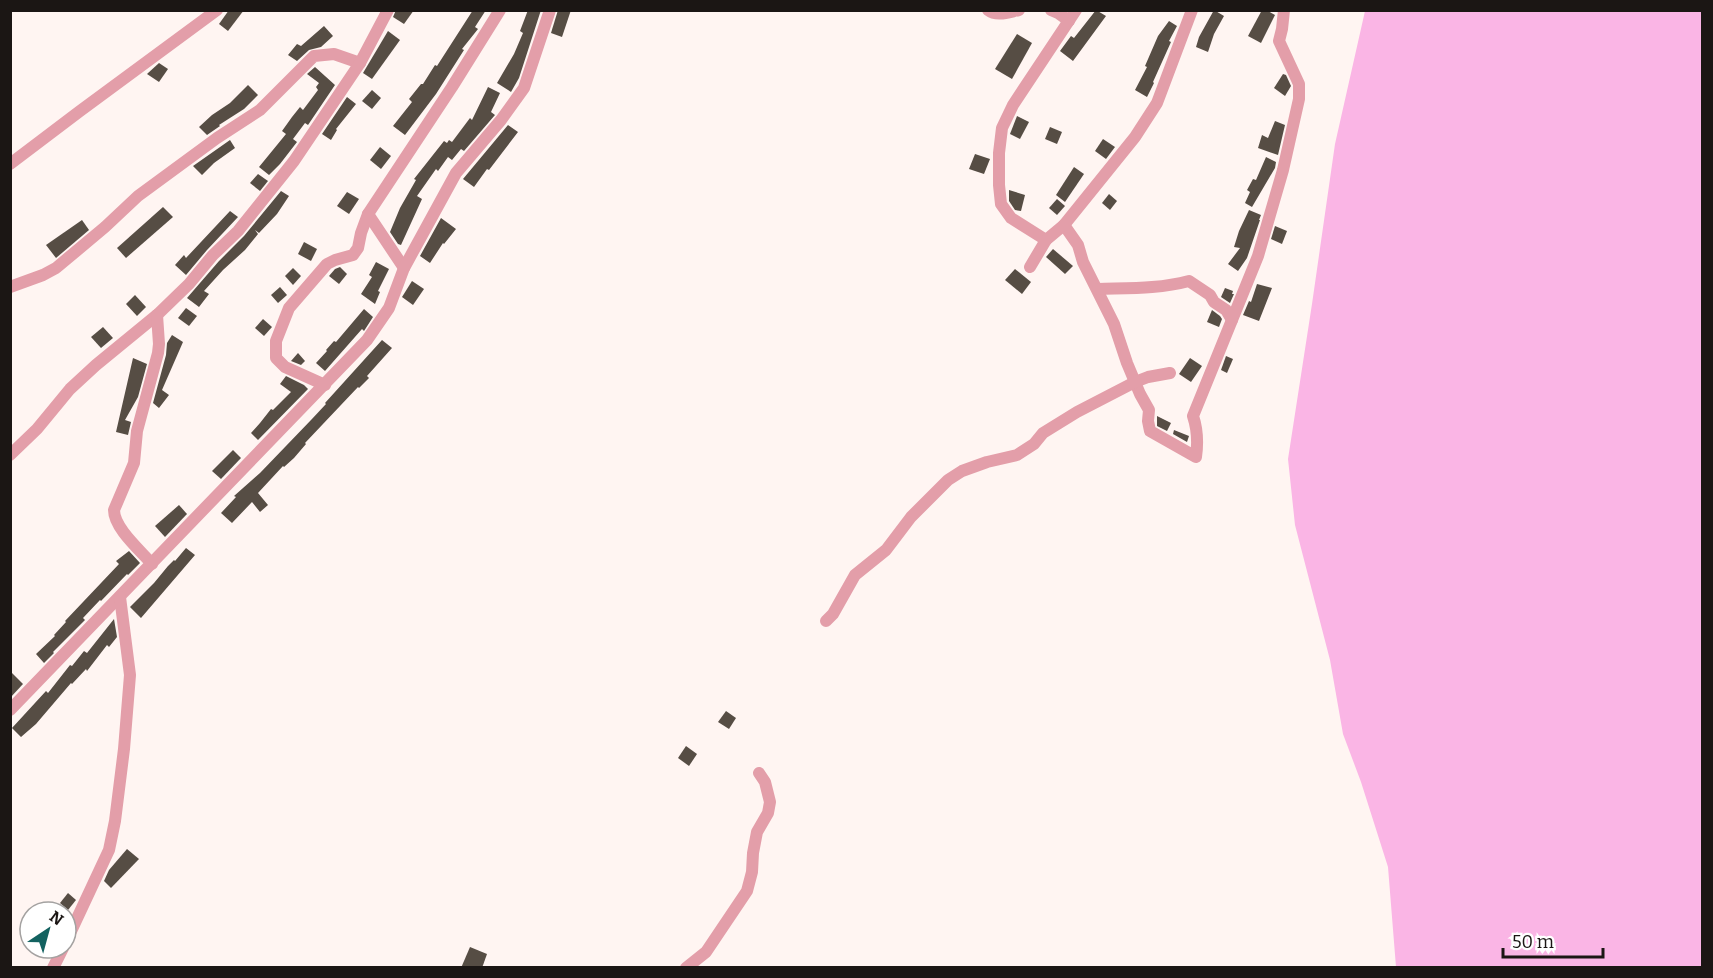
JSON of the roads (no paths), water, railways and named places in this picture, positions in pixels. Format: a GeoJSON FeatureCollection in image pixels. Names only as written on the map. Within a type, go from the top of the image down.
{"type":"FeatureCollection","features":[{"type":"Feature","properties":{"kind":"street"},"geometry":{"type":"LineString","coordinates":[[10,164],[217,10]]}},
{"type":"Feature","properties":{"kind":"street"},"geometry":{"type":"LineString","coordinates":[[10,455],[38,429],[70,389],[157,315],[238,231],[294,161],[360,63],[388,10]]}},
{"type":"Feature","properties":{"kind":"street"},"geometry":{"type":"LineString","coordinates":[[325,385],[285,367],[276,358],[276,341],[289,308],[327,264],[353,255],[358,248],[368,214],[500,10]]}},
{"type":"Feature","properties":{"kind":"street"},"geometry":{"type":"LineString","coordinates":[[10,710],[368,340],[389,308],[404,268],[456,173],[501,120],[524,88],[550,10]]}},
{"type":"Feature","properties":{"kind":"street"},"geometry":{"type":"LineString","coordinates":[[988,10],[1002,14],[1019,10]]}},
{"type":"Feature","properties":{"kind":"street"},"geometry":{"type":"LineString","coordinates":[[1037,10],[1050,10],[1073,16],[1013,105],[1002,128],[999,185],[1001,204],[1011,218],[1046,240]]}},
{"type":"Feature","properties":{"kind":"street"},"geometry":{"type":"LineString","coordinates":[[1030,267],[1046,240],[1064,225],[1135,136],[1157,103],[1192,10]]}},
{"type":"Feature","properties":{"kind":"street"},"geometry":{"type":"LineString","coordinates":[[1064,225],[1078,245],[1083,262],[1114,324],[1135,382],[1149,410],[1150,431],[1196,457],[1198,443],[1193,416],[1258,256],[1283,170],[1299,99],[1299,84],[1278,41],[1284,10]]}},
{"type":"Feature","properties":{"kind":"street"},"geometry":{"type":"LineString","coordinates":[[10,287],[56,268],[138,196],[217,138],[260,110],[314,56],[334,54],[360,63]]}},
{"type":"Feature","properties":{"kind":"street"},"geometry":{"type":"LineString","coordinates":[[368,214],[404,268]]}},
{"type":"Feature","properties":{"kind":"street"},"geometry":{"type":"LineString","coordinates":[[1098,289],[1150,288],[1189,281],[1227,310],[1232,320]]}},
{"type":"Feature","properties":{"kind":"street"},"geometry":{"type":"LineString","coordinates":[[152,564],[118,525],[114,510],[134,463],[137,431],[158,353],[157,315]]}},
{"type":"Feature","properties":{"kind":"street"},"geometry":{"type":"LineString","coordinates":[[826,621],[855,575],[886,550],[911,517],[948,480],[962,471],[1017,455],[1034,444],[1043,433],[1135,382],[1170,373]]}},
{"type":"Feature","properties":{"kind":"street"},"geometry":{"type":"LineString","coordinates":[[78,916],[109,850],[115,821],[130,675],[120,597]]}},
{"type":"Feature","properties":{"kind":"street"},"geometry":{"type":"LineString","coordinates":[[686,968],[706,952],[747,891],[757,832],[768,813],[770,802],[765,782],[759,773]]}}]}
